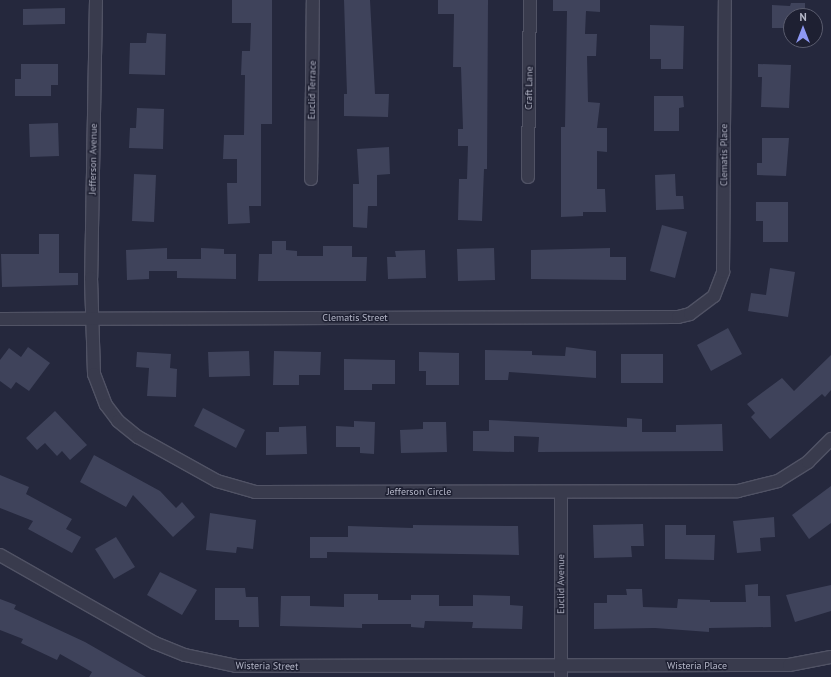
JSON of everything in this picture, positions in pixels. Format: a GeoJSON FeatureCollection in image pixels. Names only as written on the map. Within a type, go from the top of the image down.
{"type":"FeatureCollection","features":[{"type":"Feature","properties":{"kind":"street","name":"Jefferson Avenue"},"geometry":{"type":"LineString","coordinates":[[92,318],[96,0]]}},
{"type":"Feature","properties":{"kind":"street","name":"Euclid Terrace"},"geometry":{"type":"LineString","coordinates":[[311,180],[313,0]]}},
{"type":"Feature","properties":{"kind":"street","name":"Craft Lane"},"geometry":{"type":"LineString","coordinates":[[528,177],[530,0]]}},
{"type":"Feature","properties":{"kind":"street","name":"Clematis Place"},"geometry":{"type":"LineString","coordinates":[[706,305],[720,284],[723,272],[725,0]]}},
{"type":"Feature","properties":{"kind":"street","name":"Clematis Street"},"geometry":{"type":"LineString","coordinates":[[0,319],[678,317],[690,314],[706,305]]}},
{"type":"Feature","properties":{"kind":"street","name":"Jefferson Circle"},"geometry":{"type":"LineString","coordinates":[[92,318],[94,374],[106,405],[118,421],[138,437],[227,485],[255,492],[738,491],[759,488],[797,471],[831,439]]}},
{"type":"Feature","properties":{"kind":"street","name":"Euclid Avenue"},"geometry":{"type":"LineString","coordinates":[[561,492],[561,672]]}},
{"type":"Feature","properties":{"kind":"street","name":"Wisteria Street"},"geometry":{"type":"LineString","coordinates":[[0,555],[155,643],[217,663],[258,667],[561,672]]}},
{"type":"Feature","properties":{"kind":"street","name":"Wisteria Place"},"geometry":{"type":"LineString","coordinates":[[561,672],[789,665],[831,657]]}},
{"type":"Feature","properties":{"kind":"building"},"geometry":{"type":"Polygon","coordinates":[[[232,0],[272,0],[272,124],[261,124],[261,206],[249,206],[250,223],[228,224],[227,183],[237,183],[237,159],[223,159],[224,135],[244,135],[245,75],[241,75],[242,51],[250,51],[251,23],[232,23],[232,0]]]}},
{"type":"Feature","properties":{"kind":"building"},"geometry":{"type":"Polygon","coordinates":[[[344,0],[370,0],[375,94],[389,94],[388,117],[344,116],[344,94],[347,94],[344,0]]]}},
{"type":"Feature","properties":{"kind":"building"},"geometry":{"type":"Polygon","coordinates":[[[438,0],[488,0],[487,169],[484,169],[482,221],[458,220],[459,179],[467,179],[468,146],[458,146],[458,129],[463,129],[461,67],[453,67],[454,14],[438,14],[438,0]]]}},
{"type":"Feature","properties":{"kind":"building"},"geometry":{"type":"Polygon","coordinates":[[[553,0],[600,0],[600,12],[586,11],[585,34],[597,34],[596,56],[587,56],[588,102],[600,103],[597,128],[607,128],[607,152],[597,151],[597,189],[605,189],[606,212],[583,212],[583,216],[561,217],[561,127],[565,127],[567,11],[553,11],[553,0]]]}},
{"type":"Feature","properties":{"kind":"building"},"geometry":{"type":"Polygon","coordinates":[[[791,3],[805,3],[805,8],[783,8],[783,28],[772,28],[772,5],[790,6],[791,3]]]}},
{"type":"Feature","properties":{"kind":"building"},"geometry":{"type":"Polygon","coordinates":[[[65,8],[65,24],[23,25],[23,9],[65,8]]]}},
{"type":"Feature","properties":{"kind":"building"},"geometry":{"type":"Polygon","coordinates":[[[650,25],[684,26],[683,69],[661,69],[661,59],[650,59],[650,25]]]}},
{"type":"Feature","properties":{"kind":"building"},"geometry":{"type":"Polygon","coordinates":[[[147,33],[166,34],[165,75],[129,74],[130,43],[146,43],[147,33]]]}},
{"type":"Feature","properties":{"kind":"building"},"geometry":{"type":"Polygon","coordinates":[[[21,64],[58,64],[58,85],[51,85],[51,96],[15,96],[15,79],[21,79],[21,64]]]}},
{"type":"Feature","properties":{"kind":"building"},"geometry":{"type":"Polygon","coordinates":[[[758,64],[791,65],[789,108],[761,107],[762,77],[758,77],[758,64]]]}},
{"type":"Feature","properties":{"kind":"building"},"geometry":{"type":"Polygon","coordinates":[[[654,96],[683,96],[684,107],[679,108],[679,131],[654,131],[654,96]]]}},
{"type":"Feature","properties":{"kind":"building"},"geometry":{"type":"Polygon","coordinates":[[[137,108],[164,109],[163,149],[129,148],[130,128],[136,128],[137,108]]]}},
{"type":"Feature","properties":{"kind":"building"},"geometry":{"type":"Polygon","coordinates":[[[58,123],[59,156],[30,157],[29,124],[58,123]]]}},
{"type":"Feature","properties":{"kind":"building"},"geometry":{"type":"Polygon","coordinates":[[[762,138],[789,138],[786,176],[757,175],[757,163],[762,163],[762,138]]]}},
{"type":"Feature","properties":{"kind":"building"},"geometry":{"type":"Polygon","coordinates":[[[389,147],[390,174],[377,175],[377,206],[368,206],[367,228],[353,227],[353,184],[359,184],[357,149],[389,147]]]}},
{"type":"Feature","properties":{"kind":"building"},"geometry":{"type":"Polygon","coordinates":[[[134,174],[156,175],[154,222],[132,221],[134,174]]]}},
{"type":"Feature","properties":{"kind":"building"},"geometry":{"type":"Polygon","coordinates":[[[675,174],[676,196],[683,196],[684,209],[656,210],[655,175],[675,174]]]}},
{"type":"Feature","properties":{"kind":"building"},"geometry":{"type":"Polygon","coordinates":[[[756,202],[788,202],[788,242],[763,242],[763,221],[756,221],[756,202]]]}},
{"type":"Feature","properties":{"kind":"building"},"geometry":{"type":"Polygon","coordinates":[[[662,225],[687,232],[675,278],[650,271],[662,225]]]}},
{"type":"Feature","properties":{"kind":"building"},"geometry":{"type":"Polygon","coordinates":[[[39,234],[59,234],[59,273],[78,273],[78,285],[2,287],[1,254],[39,254],[39,234]]]}},
{"type":"Feature","properties":{"kind":"building"},"geometry":{"type":"Polygon","coordinates":[[[272,241],[286,241],[286,250],[297,251],[297,256],[323,256],[323,246],[352,246],[352,257],[367,257],[366,281],[258,281],[259,254],[272,254],[272,241]]]}},
{"type":"Feature","properties":{"kind":"building"},"geometry":{"type":"Polygon","coordinates":[[[167,248],[167,259],[201,259],[201,248],[224,249],[224,254],[236,254],[236,279],[177,278],[177,271],[149,271],[149,279],[127,280],[126,250],[167,248]]]}},
{"type":"Feature","properties":{"kind":"building"},"geometry":{"type":"Polygon","coordinates":[[[494,248],[495,280],[458,281],[457,249],[494,248]]]}},
{"type":"Feature","properties":{"kind":"building"},"geometry":{"type":"Polygon","coordinates":[[[610,248],[610,257],[626,257],[626,280],[531,279],[531,250],[610,248]]]}},
{"type":"Feature","properties":{"kind":"building"},"geometry":{"type":"Polygon","coordinates":[[[425,250],[426,278],[388,279],[387,257],[396,257],[395,251],[425,250]]]}},
{"type":"Feature","properties":{"kind":"building"},"geometry":{"type":"Polygon","coordinates":[[[770,268],[795,272],[788,317],[748,311],[751,293],[766,295],[770,268]]]}},
{"type":"Feature","properties":{"kind":"building"},"geometry":{"type":"Polygon","coordinates":[[[728,328],[742,354],[711,371],[697,345],[728,328]]]}},
{"type":"Feature","properties":{"kind":"building"},"geometry":{"type":"Polygon","coordinates":[[[28,347],[50,363],[29,391],[16,382],[11,389],[0,381],[0,360],[9,348],[21,357],[28,347]]]}},
{"type":"Feature","properties":{"kind":"building"},"geometry":{"type":"Polygon","coordinates":[[[566,347],[596,351],[596,378],[509,372],[508,380],[485,380],[485,350],[532,351],[532,355],[565,356],[566,347]]]}},
{"type":"Feature","properties":{"kind":"building"},"geometry":{"type":"Polygon","coordinates":[[[249,351],[250,376],[209,377],[208,352],[249,351]]]}},
{"type":"Feature","properties":{"kind":"building"},"geometry":{"type":"Polygon","coordinates":[[[274,351],[321,352],[320,375],[299,375],[299,385],[273,385],[274,351]]]}},
{"type":"Feature","properties":{"kind":"building"},"geometry":{"type":"Polygon","coordinates":[[[137,352],[171,354],[170,368],[177,369],[176,397],[147,396],[149,368],[136,367],[137,352]]]}},
{"type":"Feature","properties":{"kind":"building"},"geometry":{"type":"Polygon","coordinates":[[[419,352],[459,353],[459,385],[426,385],[426,371],[419,371],[419,352]]]}},
{"type":"Feature","properties":{"kind":"building"},"geometry":{"type":"Polygon","coordinates":[[[621,354],[663,354],[663,383],[621,383],[621,354]]]}},
{"type":"Feature","properties":{"kind":"building"},"geometry":{"type":"Polygon","coordinates":[[[831,355],[831,390],[825,397],[822,394],[770,439],[751,417],[755,413],[747,404],[782,378],[794,391],[831,355]]]}},
{"type":"Feature","properties":{"kind":"building"},"geometry":{"type":"Polygon","coordinates":[[[344,359],[395,360],[395,384],[372,384],[372,390],[344,390],[344,359]]]}},
{"type":"Feature","properties":{"kind":"building"},"geometry":{"type":"Polygon","coordinates":[[[203,408],[245,430],[236,448],[194,426],[203,408]]]}},
{"type":"Feature","properties":{"kind":"building"},"geometry":{"type":"Polygon","coordinates":[[[55,411],[87,445],[70,460],[62,451],[57,456],[45,443],[37,450],[26,438],[55,411]]]}},
{"type":"Feature","properties":{"kind":"building"},"geometry":{"type":"Polygon","coordinates":[[[627,418],[642,419],[642,432],[676,432],[676,425],[722,424],[723,451],[538,452],[539,437],[514,436],[514,452],[473,451],[473,431],[489,431],[489,420],[627,427],[627,418]]]}},
{"type":"Feature","properties":{"kind":"building"},"geometry":{"type":"Polygon","coordinates":[[[354,421],[375,422],[374,454],[360,453],[360,447],[336,447],[336,426],[354,427],[354,421]]]}},
{"type":"Feature","properties":{"kind":"building"},"geometry":{"type":"Polygon","coordinates":[[[423,422],[446,422],[447,452],[401,453],[400,430],[423,429],[423,422]]]}},
{"type":"Feature","properties":{"kind":"building"},"geometry":{"type":"Polygon","coordinates":[[[306,426],[307,454],[266,455],[266,432],[279,432],[279,427],[306,426]]]}},
{"type":"Feature","properties":{"kind":"building"},"geometry":{"type":"Polygon","coordinates":[[[94,455],[160,491],[176,508],[182,502],[195,517],[173,537],[133,495],[126,507],[80,482],[94,455]]]}},
{"type":"Feature","properties":{"kind":"building"},"geometry":{"type":"Polygon","coordinates":[[[0,475],[29,487],[26,494],[72,519],[66,529],[81,537],[72,553],[28,529],[33,521],[0,508],[0,475]]]}},
{"type":"Feature","properties":{"kind":"building"},"geometry":{"type":"Polygon","coordinates":[[[831,486],[831,523],[809,539],[792,515],[831,486]]]}},
{"type":"Feature","properties":{"kind":"building"},"geometry":{"type":"Polygon","coordinates":[[[210,513],[256,520],[253,549],[237,547],[236,553],[206,550],[210,513]]]}},
{"type":"Feature","properties":{"kind":"building"},"geometry":{"type":"Polygon","coordinates":[[[774,517],[775,537],[760,538],[761,551],[737,553],[733,521],[774,517]]]}},
{"type":"Feature","properties":{"kind":"building"},"geometry":{"type":"Polygon","coordinates":[[[643,524],[644,546],[631,546],[632,557],[594,558],[593,525],[643,524]]]}},
{"type":"Feature","properties":{"kind":"building"},"geometry":{"type":"Polygon","coordinates":[[[413,525],[518,526],[519,555],[327,552],[327,558],[310,558],[310,537],[348,537],[348,526],[413,528],[413,525]]]}},
{"type":"Feature","properties":{"kind":"building"},"geometry":{"type":"Polygon","coordinates":[[[665,525],[686,525],[686,535],[715,535],[714,560],[665,559],[665,525]]]}},
{"type":"Feature","properties":{"kind":"building"},"geometry":{"type":"Polygon","coordinates":[[[116,537],[135,567],[114,579],[95,549],[116,537]]]}},
{"type":"Feature","properties":{"kind":"building"},"geometry":{"type":"Polygon","coordinates":[[[160,572],[197,590],[182,615],[147,595],[160,572]]]}},
{"type":"Feature","properties":{"kind":"building"},"geometry":{"type":"Polygon","coordinates":[[[758,584],[758,596],[770,596],[771,627],[709,628],[709,632],[655,628],[594,629],[594,603],[607,603],[607,595],[627,595],[626,589],[642,589],[643,607],[677,608],[678,599],[710,600],[710,602],[746,602],[745,585],[758,584]]]}},
{"type":"Feature","properties":{"kind":"building"},"geometry":{"type":"Polygon","coordinates":[[[831,585],[831,611],[795,622],[786,595],[831,585]]]}},
{"type":"Feature","properties":{"kind":"building"},"geometry":{"type":"Polygon","coordinates":[[[215,588],[245,588],[246,597],[258,597],[259,627],[239,627],[239,620],[215,620],[215,588]]]}},
{"type":"Feature","properties":{"kind":"building"},"geometry":{"type":"Polygon","coordinates":[[[344,594],[378,594],[378,600],[411,600],[411,595],[439,595],[439,606],[473,606],[473,595],[510,596],[510,605],[523,606],[522,629],[472,628],[473,622],[425,621],[424,628],[411,627],[411,624],[362,624],[362,628],[280,626],[281,596],[310,596],[310,606],[344,607],[344,594]]]}},
{"type":"Feature","properties":{"kind":"building"},"geometry":{"type":"Polygon","coordinates":[[[0,599],[16,605],[14,609],[85,642],[146,677],[89,677],[92,672],[60,654],[57,660],[21,643],[23,639],[0,630],[0,599]]]}}]}
